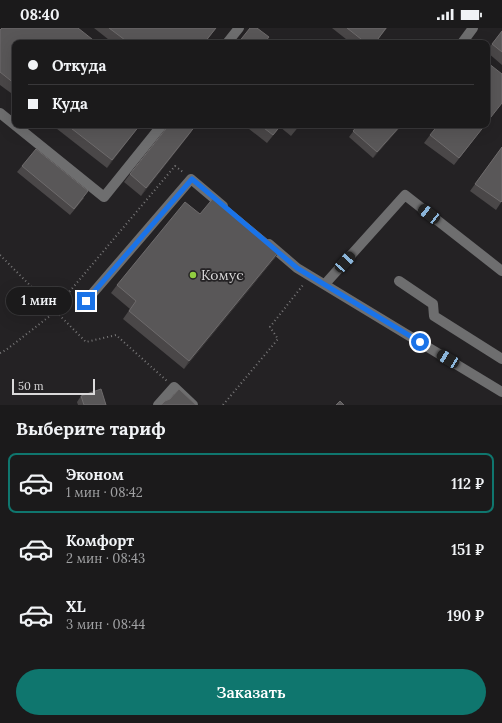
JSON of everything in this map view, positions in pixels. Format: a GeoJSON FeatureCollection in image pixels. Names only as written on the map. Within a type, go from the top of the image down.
{"type":"FeatureCollection","features":[{"type":"Feature","properties":{"kind":"lane"},"geometry":{"type":"LineString","coordinates":[[229,40],[239,28]]}},
{"type":"Feature","properties":{"kind":"lane"},"geometry":{"type":"LineString","coordinates":[[464,40],[473,28]]}},
{"type":"Feature","properties":{"kind":"lane"},"geometry":{"type":"LineString","coordinates":[[0,113],[12,123]]}},
{"type":"Feature","properties":{"kind":"lane"},"geometry":{"type":"LineString","coordinates":[[19,128],[104,197],[160,128]]}},
{"type":"Feature","properties":{"kind":"lane"},"geometry":{"type":"LineString","coordinates":[[86,301],[192,179],[233,214]]}},
{"type":"Feature","properties":{"kind":"lane"},"geometry":{"type":"LineString","coordinates":[[325,284],[405,195],[502,271]]}},
{"type":"Feature","properties":{"kind":"lane"},"geometry":{"type":"LineString","coordinates":[[262,238],[297,268],[502,392]]}},
{"type":"Feature","properties":{"kind":"lane"},"geometry":{"type":"LineString","coordinates":[[399,280],[433,304],[434,316],[502,359]]}},
{"type":"Feature","properties":{"kind":"lane"},"geometry":{"type":"LineString","coordinates":[[158,405],[174,387],[193,405]]}},
{"type":"Feature","properties":{"kind":"path"},"geometry":{"type":"LineString","coordinates":[[0,353],[6,350],[55,311],[175,166],[192,179]]}},
{"type":"Feature","properties":{"kind":"path"},"geometry":{"type":"LineString","coordinates":[[0,256],[86,342],[116,335],[174,387]]}},
{"type":"Feature","properties":{"kind":"path"},"geometry":{"type":"LineString","coordinates":[[223,405],[278,339],[270,327],[310,276]]}},
{"type":"Feature","properties":{"kind":"building"},"geometry":{"type":"Polygon","coordinates":[[[2,28],[78,28],[93,40],[12,40],[12,82],[0,72],[0,30],[2,28]]]}},
{"type":"Feature","properties":{"kind":"building"},"geometry":{"type":"Polygon","coordinates":[[[109,28],[216,28],[206,40],[125,40],[109,28]]]}},
{"type":"Feature","properties":{"kind":"building"},"geometry":{"type":"Polygon","coordinates":[[[250,28],[257,28],[269,37],[266,40],[240,40],[250,28]]]}},
{"type":"Feature","properties":{"kind":"building"},"geometry":{"type":"Polygon","coordinates":[[[347,28],[386,28],[377,40],[362,40],[347,28]]]}},
{"type":"Feature","properties":{"kind":"building"},"geometry":{"type":"Polygon","coordinates":[[[502,31],[502,52],[492,44],[502,31]]]}},
{"type":"Feature","properties":{"kind":"building"},"geometry":{"type":"Polygon","coordinates":[[[490,65],[502,74],[502,103],[490,118],[490,65]]]}},
{"type":"Feature","properties":{"kind":"building"},"geometry":{"type":"Polygon","coordinates":[[[71,128],[138,128],[112,160],[71,128]]]}},
{"type":"Feature","properties":{"kind":"building"},"geometry":{"type":"Polygon","coordinates":[[[167,128],[194,128],[146,188],[130,174],[167,128]]]}},
{"type":"Feature","properties":{"kind":"building"},"geometry":{"type":"Polygon","coordinates":[[[264,128],[279,128],[273,135],[264,128]]]}},
{"type":"Feature","properties":{"kind":"building"},"geometry":{"type":"Polygon","coordinates":[[[356,128],[398,128],[377,152],[353,131],[356,128]]]}},
{"type":"Feature","properties":{"kind":"building"},"geometry":{"type":"Polygon","coordinates":[[[436,128],[483,128],[459,158],[430,135],[436,128]]]}},
{"type":"Feature","properties":{"kind":"building"},"geometry":{"type":"Polygon","coordinates":[[[502,147],[502,201],[501,202],[475,184],[502,147]]]}},
{"type":"Feature","properties":{"kind":"building"},"geometry":{"type":"Polygon","coordinates":[[[36,149],[88,191],[74,209],[22,166],[36,149]]]}},
{"type":"Feature","properties":{"kind":"building","name":"Комус"},"geometry":{"type":"Polygon","coordinates":[[[215,196],[280,250],[189,361],[129,311],[136,301],[117,285],[185,202],[200,214],[215,196]]]}},
{"type":"Feature","properties":{"kind":"building"},"geometry":{"type":"Polygon","coordinates":[[[101,389],[106,405],[84,405],[81,396],[101,389]]]}},
{"type":"Feature","properties":{"kind":"building"},"geometry":{"type":"Polygon","coordinates":[[[179,389],[196,405],[161,405],[170,399],[179,389]]]}},
{"type":"Feature","properties":{"kind":"building"},"geometry":{"type":"Polygon","coordinates":[[[340,401],[344,405],[336,405],[340,401]]]}},
{"type":"Feature","properties":{"kind":"place","name":"Комус"},"geometry":{"type":"Point","coordinates":[193,275]}},
{"type":"Feature","properties":{"kind":"route"},"geometry":{"type":"LineString","coordinates":[[86,301],[192,179],[297,268],[420,342]]}}]}
